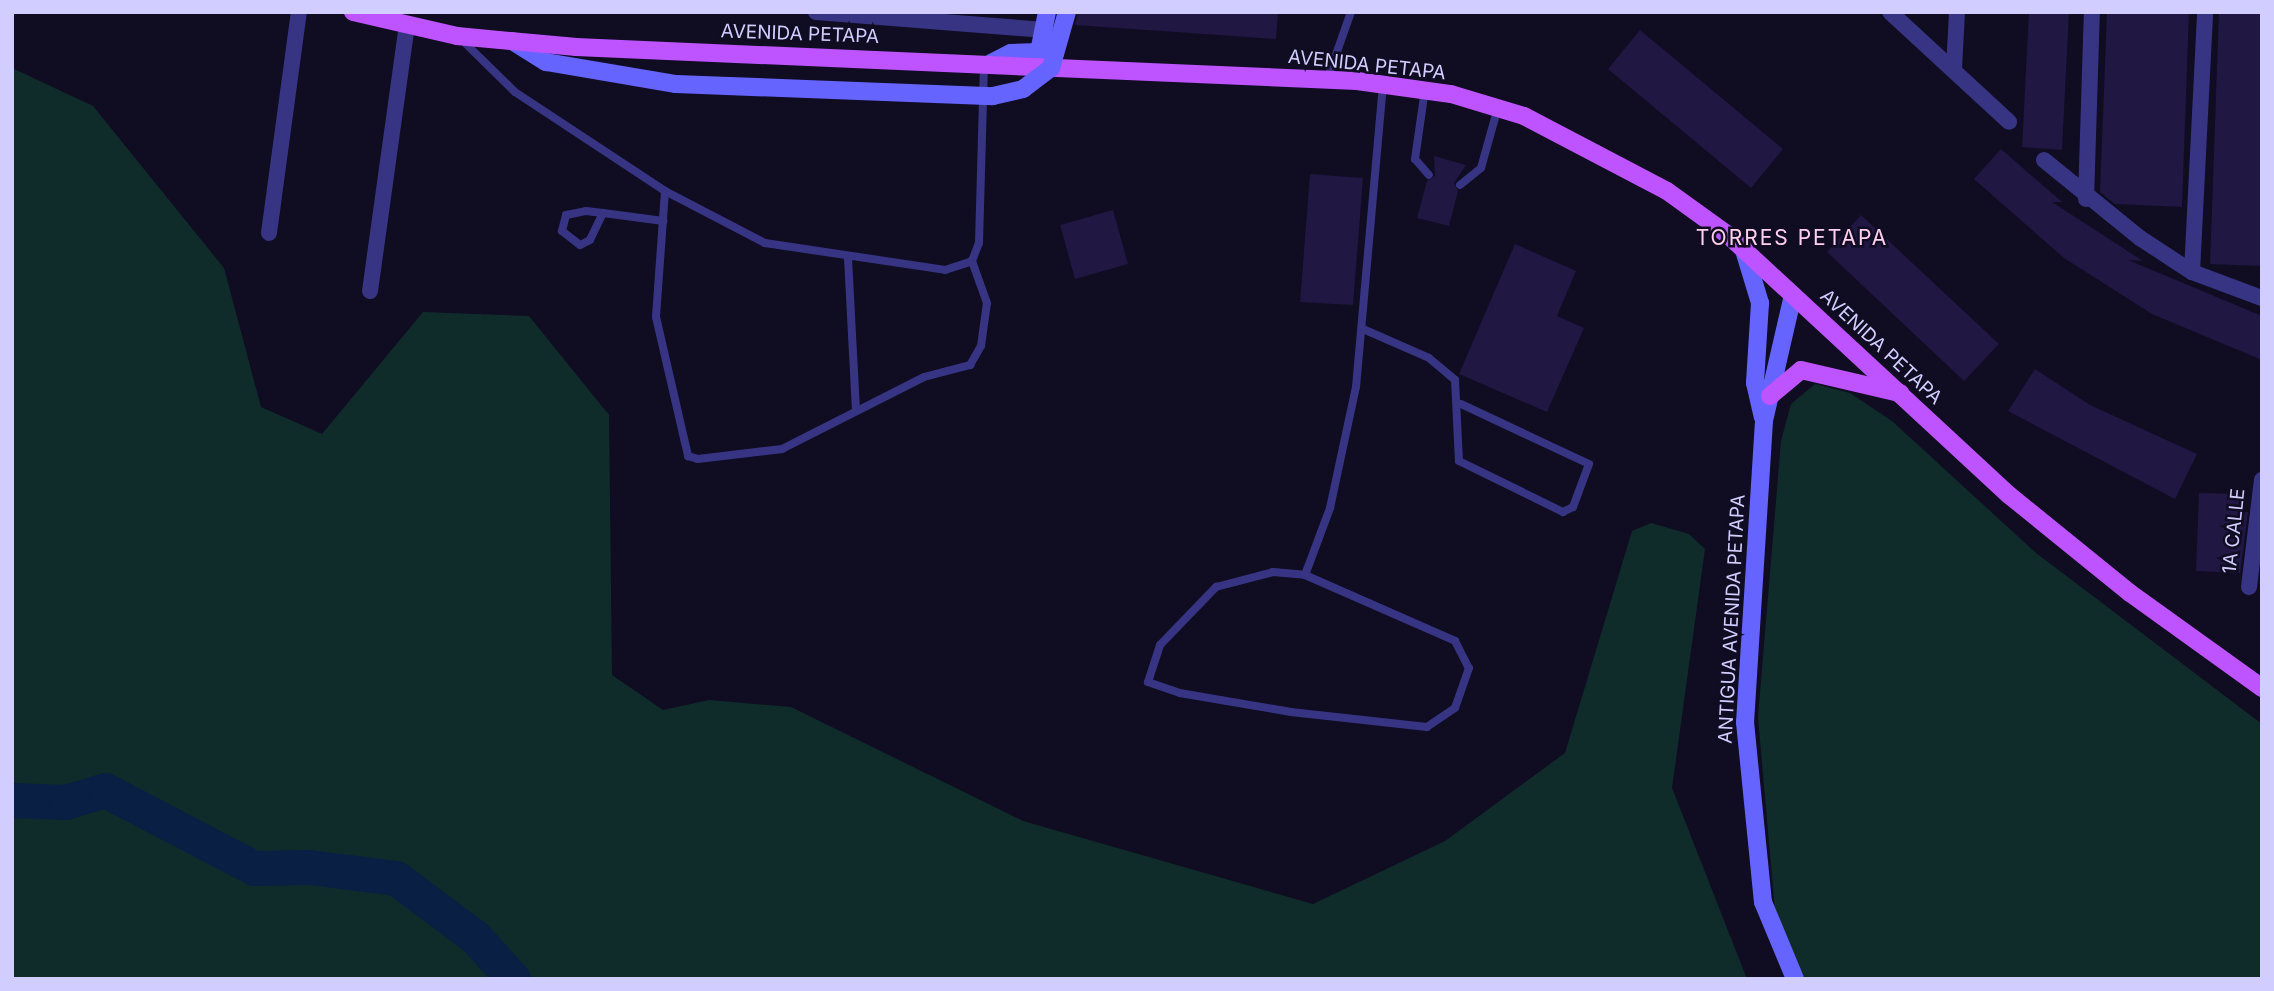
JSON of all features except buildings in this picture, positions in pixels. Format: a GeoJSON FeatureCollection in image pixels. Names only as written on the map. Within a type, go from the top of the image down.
{"type":"FeatureCollection","features":[{"type":"Feature","properties":{"kind":"main road","name":"AVENIDA PETAPA"},"geometry":{"type":"LineString","coordinates":[[353,12],[457,36],[512,41],[1327,80],[1426,89],[1498,107],[1667,191],[1743,247],[2077,552],[2262,688]]}},
{"type":"Feature","properties":{"kind":"main road"},"geometry":{"type":"LineString","coordinates":[[512,41],[545,62],[676,84],[1002,94],[1033,83],[1051,68],[1067,12]]}},
{"type":"Feature","properties":{"kind":"main road"},"geometry":{"type":"LineString","coordinates":[[987,63],[1011,53],[1039,52],[1046,21]]}},
{"type":"Feature","properties":{"kind":"main road","name":"ANTIGUA AVENIDA PETAPA"},"geometry":{"type":"LineString","coordinates":[[1743,247],[1760,303],[1755,383],[1764,421]]}},
{"type":"Feature","properties":{"kind":"main road","name":"ANTIGUA AVENIDA PETAPA"},"geometry":{"type":"LineString","coordinates":[[1794,295],[1764,421],[1745,722],[1763,902],[1795,979]]}},
{"type":"Feature","properties":{"kind":"main road"},"geometry":{"type":"LineString","coordinates":[[1770,396],[1801,370],[1900,393]]}},
{"type":"Feature","properties":{"kind":"street"},"geometry":{"type":"LineString","coordinates":[[269,233],[299,12]]}},
{"type":"Feature","properties":{"kind":"street"},"geometry":{"type":"LineString","coordinates":[[816,12],[1046,21]]}},
{"type":"Feature","properties":{"kind":"street"},"geometry":{"type":"LineString","coordinates":[[1890,12],[2009,122]]}},
{"type":"Feature","properties":{"kind":"street"},"geometry":{"type":"LineString","coordinates":[[1954,69],[1957,12]]}},
{"type":"Feature","properties":{"kind":"street"},"geometry":{"type":"LineString","coordinates":[[2086,199],[2092,12]]}},
{"type":"Feature","properties":{"kind":"street"},"geometry":{"type":"LineString","coordinates":[[2192,272],[2205,12]]}},
{"type":"Feature","properties":{"kind":"street"},"geometry":{"type":"LineString","coordinates":[[370,291],[407,26]]}},
{"type":"Feature","properties":{"kind":"street"},"geometry":{"type":"LineString","coordinates":[[2044,160],[2086,199],[2192,272],[2262,298]]}},
{"type":"Feature","properties":{"kind":"street","name":"1A CALLE"},"geometry":{"type":"LineString","coordinates":[[2249,587],[2262,480]]}},
{"type":"Feature","properties":{"kind":"lane"},"geometry":{"type":"LineString","coordinates":[[1327,80],[1351,12]]}},
{"type":"Feature","properties":{"kind":"lane"},"geometry":{"type":"LineString","coordinates":[[457,36],[515,92],[665,191],[765,243],[848,258],[945,270],[972,261]]}},
{"type":"Feature","properties":{"kind":"lane"},"geometry":{"type":"LineString","coordinates":[[665,191],[656,317],[688,456],[716,459],[782,449],[856,409],[924,377],[970,365],[981,346],[986,303],[972,261],[979,243],[987,63]]}},
{"type":"Feature","properties":{"kind":"lane"},"geometry":{"type":"LineString","coordinates":[[1306,575],[1337,479],[1363,329],[1383,84]]}},
{"type":"Feature","properties":{"kind":"lane"},"geometry":{"type":"LineString","coordinates":[[1426,89],[1415,159],[1429,175]]}},
{"type":"Feature","properties":{"kind":"lane"},"geometry":{"type":"LineString","coordinates":[[1460,185],[1481,168],[1498,107]]}},
{"type":"Feature","properties":{"kind":"lane"},"geometry":{"type":"LineString","coordinates":[[603,213],[590,240],[580,245],[562,231],[566,215],[603,213],[663,221]]}},
{"type":"Feature","properties":{"kind":"lane"},"geometry":{"type":"LineString","coordinates":[[848,258],[856,409]]}},
{"type":"Feature","properties":{"kind":"lane"},"geometry":{"type":"LineString","coordinates":[[1363,329],[1445,368],[1460,387],[1459,461],[1563,512],[1573,507],[1589,464],[1461,404]]}},
{"type":"Feature","properties":{"kind":"lane"},"geometry":{"type":"LineString","coordinates":[[1306,575],[1455,641],[1469,668],[1455,708],[1427,727],[1279,710],[1148,682],[1160,645],[1216,587],[1238,576],[1306,575]]}},
{"type":"Feature","properties":{"kind":"green space"},"geometry":{"type":"Polygon","coordinates":[[[12,68],[93,106],[224,268],[261,407],[322,434],[423,312],[529,316],[609,415],[612,675],[663,710],[709,700],[791,707],[1023,821],[1313,904],[1445,841],[1565,753],[1632,531],[1651,523],[1689,534],[1705,549],[1672,788],[1747,979],[12,979],[12,68]]]}},
{"type":"Feature","properties":{"kind":"green space"},"geometry":{"type":"Polygon","coordinates":[[[1815,384],[1850,393],[1892,421],[2036,553],[2262,724],[2262,979],[1795,979],[1778,946],[1758,717],[1781,441],[1791,404],[1815,384]]]}},
{"type":"Feature","properties":{"kind":"waterway"},"geometry":{"type":"LineString","coordinates":[[12,800],[65,802],[105,790],[254,868],[309,867],[396,878],[475,937],[513,979]]}},
{"type":"Feature","properties":{"kind":"district","name":"TORRES PETAPA"},"geometry":{"type":"Point","coordinates":[1792,238]}}]}
